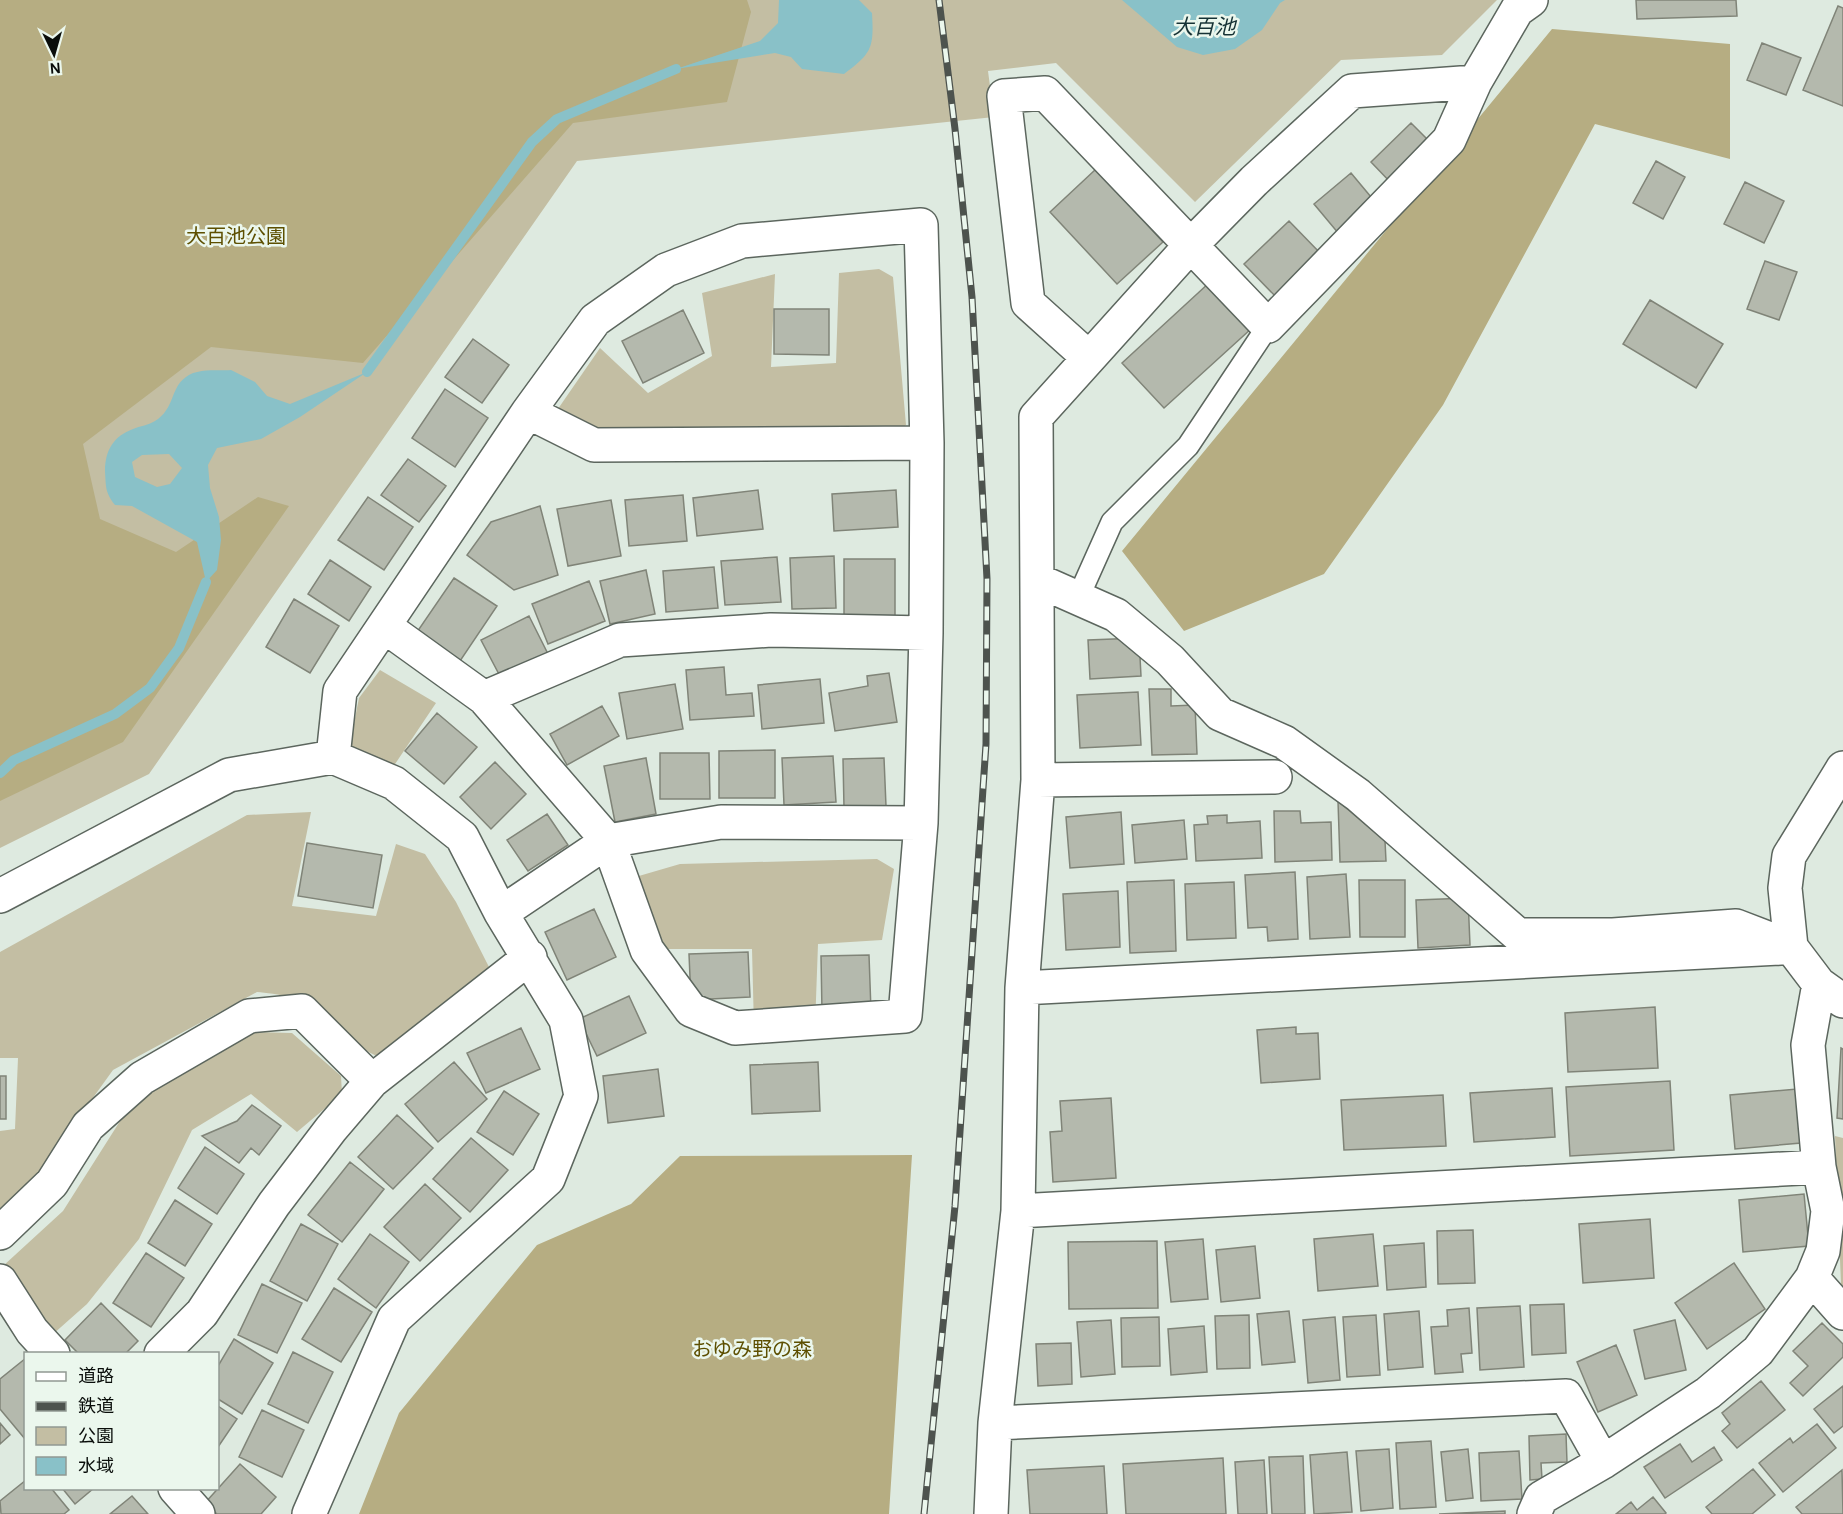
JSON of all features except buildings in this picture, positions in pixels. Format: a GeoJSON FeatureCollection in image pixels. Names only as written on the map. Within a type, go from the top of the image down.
{"type":"FeatureCollection","features":[{"type":"Feature","properties":{"kind":"street"},"geometry":{"type":"LineString","coordinates":[[1089,358],[1028,303],[1004,96],[1045,93],[1268,326],[1449,140],[1475,82],[1517,10],[1531,0]]}},
{"type":"Feature","properties":{"kind":"street"},"geometry":{"type":"LineString","coordinates":[[992,1514],[995,1423],[1018,1211],[1022,988],[1038,780],[1036,417],[1191,245],[1254,181],[1352,91],[1475,82]]}},
{"type":"Feature","properties":{"kind":"street"},"geometry":{"type":"LineString","coordinates":[[333,757],[340,691],[528,412],[595,320],[666,270],[742,241],[921,225],[927,443],[926,633],[921,823],[905,1016],[735,1028],[691,1010],[646,950],[608,841],[484,698],[384,626]]}},
{"type":"Feature","properties":{"kind":"street"},"geometry":{"type":"LineString","coordinates":[[528,412],[594,445],[927,443]]}},
{"type":"Feature","properties":{"kind":"street"},"geometry":{"type":"LineString","coordinates":[[1037,580],[1116,615],[1170,660],[1220,714],[1284,742],[1358,795],[1518,935],[1613,935],[1736,926],[1791,947],[1831,992],[1808,1045],[1819,1167],[1828,1211],[1823,1251],[1812,1278],[1758,1352],[1708,1393],[1603,1462],[1541,1498],[1534,1514]]}},
{"type":"Feature","properties":{"kind":"street"},"geometry":{"type":"LineString","coordinates":[[484,698],[620,640],[771,630],[926,633]]}},
{"type":"Feature","properties":{"kind":"street"},"geometry":{"type":"LineString","coordinates":[[0,896],[229,775],[333,757],[394,783],[462,837],[501,913],[530,957],[566,1020],[581,1096],[548,1179],[394,1319],[309,1514]]}},
{"type":"Feature","properties":{"kind":"street"},"geometry":{"type":"LineString","coordinates":[[1791,947],[1785,888],[1789,856],[1843,768]]}},
{"type":"Feature","properties":{"kind":"street"},"geometry":{"type":"LineString","coordinates":[[1038,780],[1275,777]]}},
{"type":"Feature","properties":{"kind":"street"},"geometry":{"type":"LineString","coordinates":[[501,913],[608,841],[722,822],[921,823]]}},
{"type":"Feature","properties":{"kind":"street"},"geometry":{"type":"LineString","coordinates":[[1022,988],[1791,947]]}},
{"type":"Feature","properties":{"kind":"street"},"geometry":{"type":"LineString","coordinates":[[162,1352],[202,1313],[288,1185],[372,1081],[530,957]]}},
{"type":"Feature","properties":{"kind":"street"},"geometry":{"type":"LineString","coordinates":[[0,1233],[52,1183],[88,1126],[142,1078],[249,1016],[302,1011],[372,1081]]}},
{"type":"Feature","properties":{"kind":"street"},"geometry":{"type":"LineString","coordinates":[[1018,1211],[1819,1167]]}},
{"type":"Feature","properties":{"kind":"street"},"geometry":{"type":"LineString","coordinates":[[1812,1278],[1843,1313]]}},
{"type":"Feature","properties":{"kind":"street"},"geometry":{"type":"LineString","coordinates":[[0,1281],[32,1331],[51,1352]]}},
{"type":"Feature","properties":{"kind":"street"},"geometry":{"type":"LineString","coordinates":[[995,1423],[1566,1396],[1603,1462]]}},
{"type":"Feature","properties":{"kind":"street"},"geometry":{"type":"LineString","coordinates":[[177,1490],[198,1514]]}},
{"type":"Feature","properties":{"kind":"lane"},"geometry":{"type":"LineString","coordinates":[[1078,598],[1112,522],[1188,446],[1268,326]]}},
{"type":"Feature","properties":{"kind":"green space","name":"大百池公園"},"geometry":{"type":"Polygon","coordinates":[[[0,0],[1497,0],[1442,55],[1341,60],[1195,202],[1056,63],[988,71],[994,117],[577,161],[149,774],[0,848],[0,0]]]}},
{"type":"Feature","properties":{"kind":"green space","name":"大百池公園"},"geometry":{"type":"Polygon","coordinates":[[[0,0],[747,0],[751,12],[727,102],[573,123],[363,363],[211,347],[83,444],[100,519],[176,552],[258,497],[289,506],[123,742],[0,801],[0,0]]]}},
{"type":"Feature","properties":{"kind":"green space"},"geometry":{"type":"Polygon","coordinates":[[[1552,29],[1730,44],[1730,159],[1595,124],[1443,405],[1324,574],[1184,631],[1122,551],[1552,29]]]}},
{"type":"Feature","properties":{"kind":"green space"},"geometry":{"type":"Polygon","coordinates":[[[879,269],[893,277],[906,425],[883,439],[607,446],[551,419],[600,348],[648,393],[712,356],[702,293],[775,274],[771,367],[836,363],[839,273],[879,269]]]}},
{"type":"Feature","properties":{"kind":"green space"},"geometry":{"type":"Polygon","coordinates":[[[380,670],[436,703],[383,782],[348,753],[359,698],[380,670]]]}},
{"type":"Feature","properties":{"kind":"green space"},"geometry":{"type":"Polygon","coordinates":[[[311,812],[292,906],[376,916],[396,844],[425,854],[456,902],[489,967],[487,993],[380,1057],[364,1049],[318,1006],[292,998],[257,992],[113,1070],[0,1223],[0,1131],[15,1129],[18,1058],[0,1058],[0,952],[247,815],[311,812]]]}},
{"type":"Feature","properties":{"kind":"green space"},"geometry":{"type":"Polygon","coordinates":[[[877,859],[894,869],[882,940],[818,944],[815,1027],[754,1028],[752,949],[663,949],[632,878],[680,864],[877,859]]]}},
{"type":"Feature","properties":{"kind":"green space"},"geometry":{"type":"Polygon","coordinates":[[[249,1032],[292,1033],[341,1076],[342,1094],[297,1132],[251,1094],[192,1130],[139,1239],[87,1304],[52,1335],[3,1266],[63,1211],[122,1118],[161,1084],[249,1032]]]}},
{"type":"Feature","properties":{"kind":"green space"},"geometry":{"type":"Polygon","coordinates":[[[1835,1136],[1843,1138],[1843,1287],[1841,1284],[1835,1136]]]}},
{"type":"Feature","properties":{"kind":"green space","name":"おゆみ野の森"},"geometry":{"type":"Polygon","coordinates":[[[912,1155],[889,1514],[359,1514],[399,1413],[537,1245],[631,1204],[680,1156],[912,1155]]]}},
{"type":"Feature","properties":{"kind":"water"},"geometry":{"type":"Polygon","coordinates":[[[779,0],[859,0],[872,13],[871,42],[866,55],[844,74],[802,69],[791,57],[775,53],[676,69],[760,41],[778,23],[779,0]]]}},
{"type":"Feature","properties":{"kind":"water","name":"大百池"},"geometry":{"type":"Polygon","coordinates":[[[1122,0],[1285,0],[1280,3],[1262,30],[1235,49],[1203,55],[1177,47],[1122,0]]]}},
{"type":"Feature","properties":{"kind":"water"},"geometry":{"type":"Polygon","coordinates":[[[231,370],[255,382],[267,396],[290,404],[367,372],[300,417],[261,439],[217,448],[208,465],[210,488],[219,517],[221,540],[217,570],[206,582],[197,542],[132,506],[115,505],[107,489],[105,463],[109,450],[116,440],[126,432],[153,422],[166,411],[177,387],[186,377],[202,371],[231,370]],[[169,454],[142,455],[132,462],[135,477],[157,487],[170,484],[182,468],[169,454]]]}},
{"type":"Feature","properties":{"kind":"waterway"},"geometry":{"type":"LineString","coordinates":[[367,372],[532,142],[557,119],[676,69]]}},
{"type":"Feature","properties":{"kind":"waterway"},"geometry":{"type":"LineString","coordinates":[[0,773],[14,760],[115,714],[150,688],[179,648],[206,582]]}},
{"type":"Feature","properties":{"kind":"railway"},"geometry":{"type":"LineString","coordinates":[[924,1514],[955,1206],[986,744],[987,579],[972,297],[939,0]]}}]}
